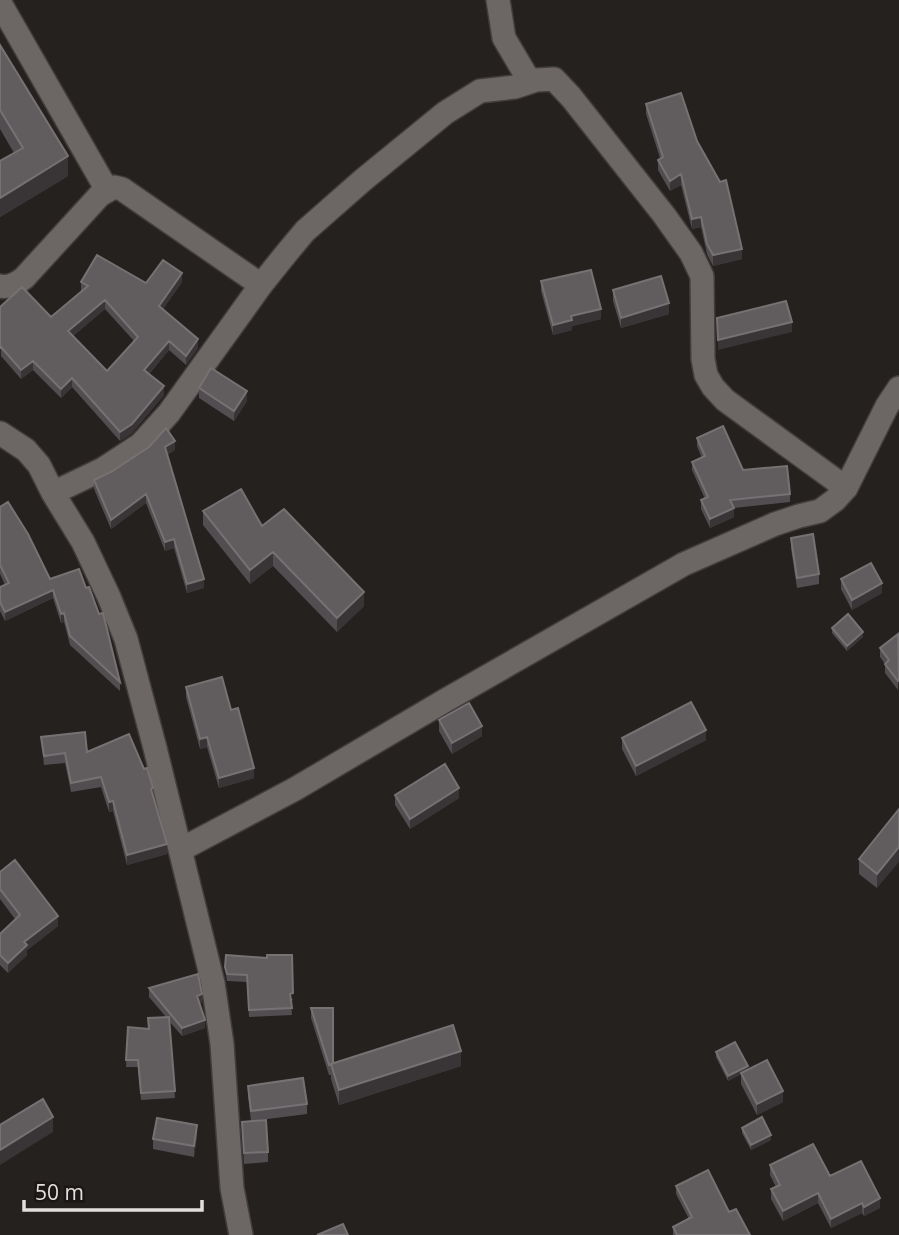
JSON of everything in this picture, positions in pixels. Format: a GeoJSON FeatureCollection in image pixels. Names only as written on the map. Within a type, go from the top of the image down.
{"type":"FeatureCollection","features":[{"type":"Feature","properties":{"kind":"street"},"geometry":{"type":"LineString","coordinates":[[498,0],[504,38],[530,82]]}},
{"type":"Feature","properties":{"kind":"street"},"geometry":{"type":"LineString","coordinates":[[0,4],[107,190]]}},
{"type":"Feature","properties":{"kind":"street"},"geometry":{"type":"LineString","coordinates":[[53,493],[103,469],[141,444],[169,413],[261,285],[305,231],[363,180],[445,113],[480,91],[554,79],[664,215],[691,253],[702,276],[703,359],[706,375],[713,387],[725,400],[846,488]]}},
{"type":"Feature","properties":{"kind":"street"},"geometry":{"type":"LineString","coordinates":[[0,286],[15,285],[24,278],[100,195],[114,187],[122,189],[261,285]]}},
{"type":"Feature","properties":{"kind":"street"},"geometry":{"type":"LineString","coordinates":[[180,850],[295,789],[684,564],[775,524],[820,511],[846,488],[887,406],[899,388]]}},
{"type":"Feature","properties":{"kind":"street"},"geometry":{"type":"LineString","coordinates":[[0,433],[26,450],[39,465],[83,542],[126,639],[213,983],[222,1044],[232,1188],[241,1235]]}},
{"type":"Feature","properties":{"kind":"building"},"geometry":{"type":"Polygon","coordinates":[[[0,45],[68,156],[0,198],[0,161],[23,148],[0,110],[0,45]]]}},
{"type":"Feature","properties":{"kind":"building"},"geometry":{"type":"Polygon","coordinates":[[[681,93],[697,141],[720,182],[726,180],[742,249],[713,255],[707,244],[701,217],[692,219],[681,174],[670,181],[658,160],[663,157],[646,104],[681,93]]]}},
{"type":"Feature","properties":{"kind":"building"},"geometry":{"type":"Polygon","coordinates":[[[97,255],[146,283],[163,260],[182,273],[159,306],[198,339],[186,356],[169,341],[144,370],[164,386],[132,424],[120,432],[72,378],[61,389],[33,361],[21,370],[0,348],[0,307],[22,287],[51,317],[88,286],[81,282],[97,255]],[[105,300],[68,331],[107,371],[138,337],[105,300]]]}},
{"type":"Feature","properties":{"kind":"building"},"geometry":{"type":"Polygon","coordinates":[[[591,270],[601,309],[571,316],[572,320],[553,325],[541,281],[591,270]]]}},
{"type":"Feature","properties":{"kind":"building"},"geometry":{"type":"Polygon","coordinates":[[[661,276],[669,303],[621,318],[613,290],[661,276]]]}},
{"type":"Feature","properties":{"kind":"building"},"geometry":{"type":"Polygon","coordinates":[[[786,301],[792,322],[718,340],[717,318],[786,301]]]}},
{"type":"Feature","properties":{"kind":"building"},"geometry":{"type":"Polygon","coordinates":[[[211,368],[247,391],[234,411],[199,388],[211,368]]]}},
{"type":"Feature","properties":{"kind":"building"},"geometry":{"type":"Polygon","coordinates":[[[723,426],[743,470],[787,466],[790,494],[730,500],[734,508],[710,519],[701,500],[708,497],[692,462],[705,456],[697,438],[723,426]]]}},
{"type":"Feature","properties":{"kind":"building"},"geometry":{"type":"Polygon","coordinates":[[[166,428],[175,441],[165,447],[204,579],[187,584],[174,539],[165,542],[146,494],[111,520],[94,480],[149,447],[166,428]]]}},
{"type":"Feature","properties":{"kind":"building"},"geometry":{"type":"Polygon","coordinates":[[[241,489],[262,526],[284,509],[364,592],[337,618],[273,552],[250,570],[203,511],[241,489]]]}},
{"type":"Feature","properties":{"kind":"building"},"geometry":{"type":"Polygon","coordinates":[[[8,502],[28,534],[50,579],[79,569],[99,614],[103,613],[120,682],[70,636],[64,613],[61,614],[53,590],[5,612],[0,602],[0,587],[9,583],[0,565],[0,507],[8,502]]]}},
{"type":"Feature","properties":{"kind":"building"},"geometry":{"type":"Polygon","coordinates":[[[813,534],[819,574],[797,578],[791,538],[813,534]]]}},
{"type":"Feature","properties":{"kind":"building"},"geometry":{"type":"Polygon","coordinates":[[[871,563],[882,583],[852,600],[841,579],[871,563]]]}},
{"type":"Feature","properties":{"kind":"building"},"geometry":{"type":"Polygon","coordinates":[[[848,614],[863,632],[847,646],[832,628],[848,614]]]}},
{"type":"Feature","properties":{"kind":"building"},"geometry":{"type":"Polygon","coordinates":[[[898,634],[898,681],[885,664],[889,660],[880,648],[898,634]]]}},
{"type":"Feature","properties":{"kind":"building"},"geometry":{"type":"Polygon","coordinates":[[[222,677],[231,710],[238,708],[254,768],[219,778],[207,737],[200,739],[186,687],[222,677]]]}},
{"type":"Feature","properties":{"kind":"building"},"geometry":{"type":"Polygon","coordinates":[[[691,702],[706,730],[636,766],[622,738],[691,702]]]}},
{"type":"Feature","properties":{"kind":"building"},"geometry":{"type":"Polygon","coordinates":[[[469,703],[482,726],[452,743],[439,720],[469,703]]]}},
{"type":"Feature","properties":{"kind":"building"},"geometry":{"type":"Polygon","coordinates":[[[85,732],[87,752],[129,734],[144,769],[147,768],[167,844],[127,855],[113,801],[109,802],[101,777],[71,783],[65,753],[44,756],[41,737],[85,732]]]}},
{"type":"Feature","properties":{"kind":"building"},"geometry":{"type":"Polygon","coordinates":[[[445,764],[459,788],[410,819],[395,795],[445,764]]]}},
{"type":"Feature","properties":{"kind":"building"},"geometry":{"type":"Polygon","coordinates":[[[899,809],[899,847],[877,874],[859,859],[899,809]]]}},
{"type":"Feature","properties":{"kind":"building"},"geometry":{"type":"Polygon","coordinates":[[[15,860],[58,916],[24,942],[27,945],[8,963],[0,955],[0,934],[20,915],[0,889],[0,872],[15,860]]]}},
{"type":"Feature","properties":{"kind":"building"},"geometry":{"type":"Polygon","coordinates":[[[226,955],[267,958],[267,955],[292,955],[292,1008],[249,1010],[247,975],[227,974],[226,955]]]}},
{"type":"Feature","properties":{"kind":"building"},"geometry":{"type":"Polygon","coordinates":[[[198,974],[202,994],[197,996],[205,1020],[182,1028],[149,988],[198,974]]]}},
{"type":"Feature","properties":{"kind":"building"},"geometry":{"type":"Polygon","coordinates":[[[311,1008],[333,1008],[333,1063],[329,1065],[311,1008]]]}},
{"type":"Feature","properties":{"kind":"building"},"geometry":{"type":"Polygon","coordinates":[[[169,1017],[175,1091],[141,1093],[138,1060],[126,1060],[128,1027],[149,1029],[148,1018],[169,1017]]]}},
{"type":"Feature","properties":{"kind":"building"},"geometry":{"type":"Polygon","coordinates":[[[453,1025],[461,1051],[339,1090],[331,1064],[453,1025]]]}},
{"type":"Feature","properties":{"kind":"building"},"geometry":{"type":"Polygon","coordinates":[[[735,1042],[748,1066],[728,1076],[716,1052],[735,1042]]]}},
{"type":"Feature","properties":{"kind":"building"},"geometry":{"type":"Polygon","coordinates":[[[767,1060],[783,1091],[757,1104],[741,1073],[767,1060]]]}},
{"type":"Feature","properties":{"kind":"building"},"geometry":{"type":"Polygon","coordinates":[[[303,1078],[307,1104],[251,1111],[248,1086],[303,1078]]]}},
{"type":"Feature","properties":{"kind":"building"},"geometry":{"type":"Polygon","coordinates":[[[43,1099],[53,1117],[0,1150],[0,1125],[43,1099]]]}},
{"type":"Feature","properties":{"kind":"building"},"geometry":{"type":"Polygon","coordinates":[[[762,1117],[771,1135],[751,1145],[742,1128],[762,1117]]]}},
{"type":"Feature","properties":{"kind":"building"},"geometry":{"type":"Polygon","coordinates":[[[157,1118],[197,1125],[194,1146],[153,1139],[157,1118]]]}},
{"type":"Feature","properties":{"kind":"building"},"geometry":{"type":"Polygon","coordinates":[[[266,1120],[268,1152],[244,1153],[242,1122],[266,1120]]]}},
{"type":"Feature","properties":{"kind":"building"},"geometry":{"type":"Polygon","coordinates":[[[813,1144],[830,1176],[861,1161],[880,1198],[864,1207],[862,1203],[831,1219],[818,1193],[783,1211],[771,1189],[780,1185],[770,1165],[813,1144]]]}},
{"type":"Feature","properties":{"kind":"building"},"geometry":{"type":"Polygon","coordinates":[[[708,1170],[729,1212],[736,1209],[750,1235],[677,1235],[673,1227],[692,1217],[676,1186],[708,1170]]]}},
{"type":"Feature","properties":{"kind":"building"},"geometry":{"type":"Polygon","coordinates":[[[343,1224],[348,1235],[317,1235],[343,1224]]]}}]}
